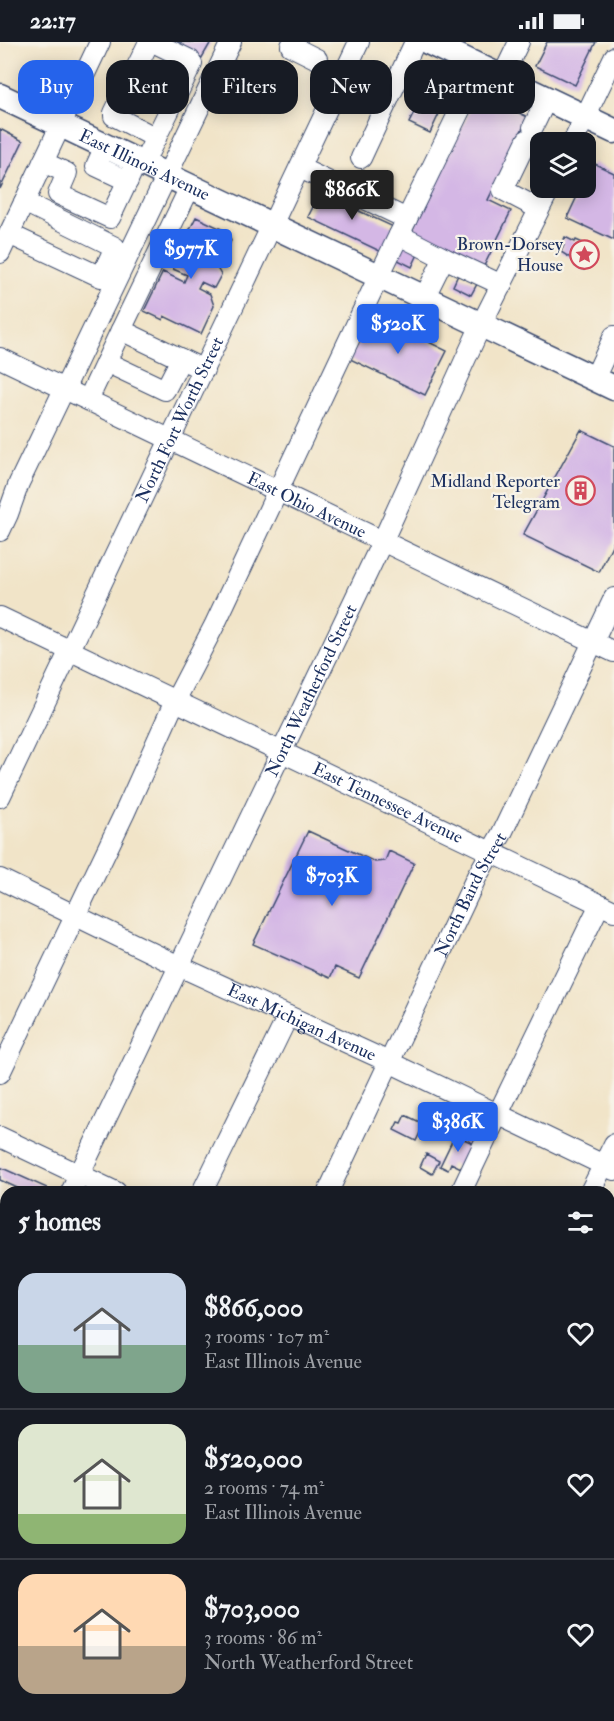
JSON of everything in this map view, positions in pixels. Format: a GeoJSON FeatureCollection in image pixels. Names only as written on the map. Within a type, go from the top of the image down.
{"type":"FeatureCollection","features":[{"type":"Feature","properties":{"kind":"main road"},"geometry":{"type":"LineString","coordinates":[[428,42],[466,60]]}},
{"type":"Feature","properties":{"kind":"main road"},"geometry":{"type":"LineString","coordinates":[[535,92],[614,131]]}},
{"type":"Feature","properties":{"kind":"main road","name":"East Illinois Avenue"},"geometry":{"type":"LineString","coordinates":[[0,96],[105,146],[136,169],[167,176],[608,385]]}},
{"type":"Feature","properties":{"kind":"street"},"geometry":{"type":"LineString","coordinates":[[0,253],[100,42]]}},
{"type":"Feature","properties":{"kind":"street"},"geometry":{"type":"LineString","coordinates":[[43,162],[67,173],[58,194],[110,218],[136,169],[156,138],[192,64],[190,60],[151,42],[114,116],[156,138]]}},
{"type":"Feature","properties":{"kind":"street"},"geometry":{"type":"LineString","coordinates":[[0,531],[19,483],[231,42]]}},
{"type":"Feature","properties":{"kind":"street"},"geometry":{"type":"LineString","coordinates":[[293,42],[291,46],[320,60]]}},
{"type":"Feature","properties":{"kind":"street","name":"North Fort Worth Street"},"geometry":{"type":"LineString","coordinates":[[351,60],[359,42]]}},
{"type":"Feature","properties":{"kind":"street"},"geometry":{"type":"LineString","coordinates":[[361,158],[415,42]]}},
{"type":"Feature","properties":{"kind":"street"},"geometry":{"type":"LineString","coordinates":[[502,60],[519,42]]}},
{"type":"Feature","properties":{"kind":"street"},"geometry":{"type":"LineString","coordinates":[[578,132],[609,81],[614,57]]}},
{"type":"Feature","properties":{"kind":"street"},"geometry":{"type":"LineString","coordinates":[[539,209],[503,190],[547,98]]}},
{"type":"Feature","properties":{"kind":"street","name":"North Fort Worth Street"},"geometry":{"type":"LineString","coordinates":[[0,797],[326,114]]}},
{"type":"Feature","properties":{"kind":"street"},"geometry":{"type":"LineString","coordinates":[[0,1073],[379,276],[403,227],[467,114]]}},
{"type":"Feature","properties":{"kind":"street"},"geometry":{"type":"LineString","coordinates":[[300,168],[403,227],[444,258],[502,285]]}},
{"type":"Feature","properties":{"kind":"street"},"geometry":{"type":"LineString","coordinates":[[88,400],[190,187]]}},
{"type":"Feature","properties":{"kind":"street","name":"North Weatherford Street"},"geometry":{"type":"LineString","coordinates":[[75,1184],[383,540],[481,326],[545,198]]}},
{"type":"Feature","properties":{"kind":"street"},"geometry":{"type":"LineString","coordinates":[[9,234],[101,277],[115,247],[24,202]]}},
{"type":"Feature","properties":{"kind":"street"},"geometry":{"type":"LineString","coordinates":[[424,298],[444,258]]}},
{"type":"Feature","properties":{"kind":"street"},"geometry":{"type":"LineString","coordinates":[[121,330],[204,370]]}},
{"type":"Feature","properties":{"kind":"street"},"geometry":{"type":"LineString","coordinates":[[608,385],[614,336]]}},
{"type":"Feature","properties":{"kind":"street","name":"East Ohio Avenue"},"geometry":{"type":"LineString","coordinates":[[0,358],[614,652]]}},
{"type":"Feature","properties":{"kind":"street"},"geometry":{"type":"LineString","coordinates":[[106,362],[165,390],[181,359]]}},
{"type":"Feature","properties":{"kind":"street","name":"North Baird Street"},"geometry":{"type":"LineString","coordinates":[[331,1186],[477,876],[501,835],[614,598]]}},
{"type":"Feature","properties":{"kind":"street","name":"East Tennessee Avenue"},"geometry":{"type":"LineString","coordinates":[[0,617],[607,907]]}},
{"type":"Feature","properties":{"kind":"street","name":"East Michigan Avenue"},"geometry":{"type":"LineString","coordinates":[[0,879],[179,966],[389,1062],[609,1167]]}},
{"type":"Feature","properties":{"kind":"street"},"geometry":{"type":"LineString","coordinates":[[464,1186],[498,1114],[607,907]]}},
{"type":"Feature","properties":{"kind":"street"},"geometry":{"type":"LineString","coordinates":[[205,1186],[288,1016]]}},
{"type":"Feature","properties":{"kind":"street"},"geometry":{"type":"LineString","coordinates":[[0,1137],[75,1184]]}},
{"type":"Feature","properties":{"kind":"street"},"geometry":{"type":"LineString","coordinates":[[595,1186],[609,1167],[614,1144]]}},
{"type":"Feature","properties":{"kind":"building"},"geometry":{"type":"Polygon","coordinates":[[[165,42],[211,42],[200,61],[165,42]]]}},
{"type":"Feature","properties":{"kind":"building"},"geometry":{"type":"Polygon","coordinates":[[[547,42],[596,42],[575,85],[535,66],[547,42]]]}},
{"type":"Feature","properties":{"kind":"building"},"geometry":{"type":"Polygon","coordinates":[[[413,114],[439,114],[430,133],[409,123],[413,114]]]}},
{"type":"Feature","properties":{"kind":"building"},"geometry":{"type":"Polygon","coordinates":[[[468,114],[521,114],[528,117],[488,200],[511,211],[484,266],[412,232],[468,114]]]}},
{"type":"Feature","properties":{"kind":"building"},"geometry":{"type":"Polygon","coordinates":[[[0,129],[23,141],[0,189],[0,129]]]}},
{"type":"Feature","properties":{"kind":"building"},"geometry":{"type":"Polygon","coordinates":[[[596,164],[614,173],[614,240],[567,218],[576,198],[596,198],[596,164]]]}},
{"type":"Feature","properties":{"kind":"building"},"geometry":{"type":"Polygon","coordinates":[[[323,187],[361,205],[359,211],[398,229],[386,254],[308,217],[323,187]]]}},
{"type":"Feature","properties":{"kind":"building"},"geometry":{"type":"Polygon","coordinates":[[[196,217],[228,232],[231,241],[223,257],[211,251],[206,262],[217,268],[221,275],[214,288],[201,282],[198,288],[210,294],[214,306],[201,334],[164,316],[163,320],[144,311],[163,272],[184,282],[187,275],[173,269],[182,251],[197,258],[202,247],[185,239],[196,217]]]}},
{"type":"Feature","properties":{"kind":"building"},"geometry":{"type":"Polygon","coordinates":[[[565,237],[594,248],[584,270],[575,266],[577,262],[561,252],[565,237]]]}},
{"type":"Feature","properties":{"kind":"building"},"geometry":{"type":"Polygon","coordinates":[[[404,243],[420,250],[412,267],[396,259],[404,243]]]}},
{"type":"Feature","properties":{"kind":"building"},"geometry":{"type":"Polygon","coordinates":[[[458,275],[477,284],[471,295],[453,286],[458,275]]]}},
{"type":"Feature","properties":{"kind":"building"},"geometry":{"type":"Polygon","coordinates":[[[372,314],[447,351],[425,395],[350,359],[372,314]]]}},
{"type":"Feature","properties":{"kind":"building","name":"Midland Reporter Telegram"},"geometry":{"type":"Polygon","coordinates":[[[581,430],[614,446],[614,541],[599,572],[523,535],[581,430]]]}},
{"type":"Feature","properties":{"kind":"building"},"geometry":{"type":"Polygon","coordinates":[[[308,831],[375,862],[385,861],[389,851],[414,863],[359,978],[335,967],[330,978],[253,944],[308,831]]]}},
{"type":"Feature","properties":{"kind":"building"},"geometry":{"type":"Polygon","coordinates":[[[405,1115],[424,1124],[416,1141],[394,1130],[405,1115]]]}},
{"type":"Feature","properties":{"kind":"building"},"geometry":{"type":"Polygon","coordinates":[[[455,1135],[475,1144],[463,1169],[451,1163],[448,1170],[440,1166],[455,1135]]]}},
{"type":"Feature","properties":{"kind":"building"},"geometry":{"type":"Polygon","coordinates":[[[426,1154],[439,1161],[432,1174],[420,1167],[426,1154]]]}},
{"type":"Feature","properties":{"kind":"building"},"geometry":{"type":"Polygon","coordinates":[[[0,1167],[43,1186],[13,1186],[0,1180],[0,1167]]]}},
{"type":"Feature","properties":{"kind":"place","name":"Brown-Dorsey House"},"geometry":{"type":"Point","coordinates":[584,254]}},
{"type":"Feature","properties":{"kind":"place","name":"Midland Reporter Telegram"},"geometry":{"type":"Point","coordinates":[581,491]}}]}
